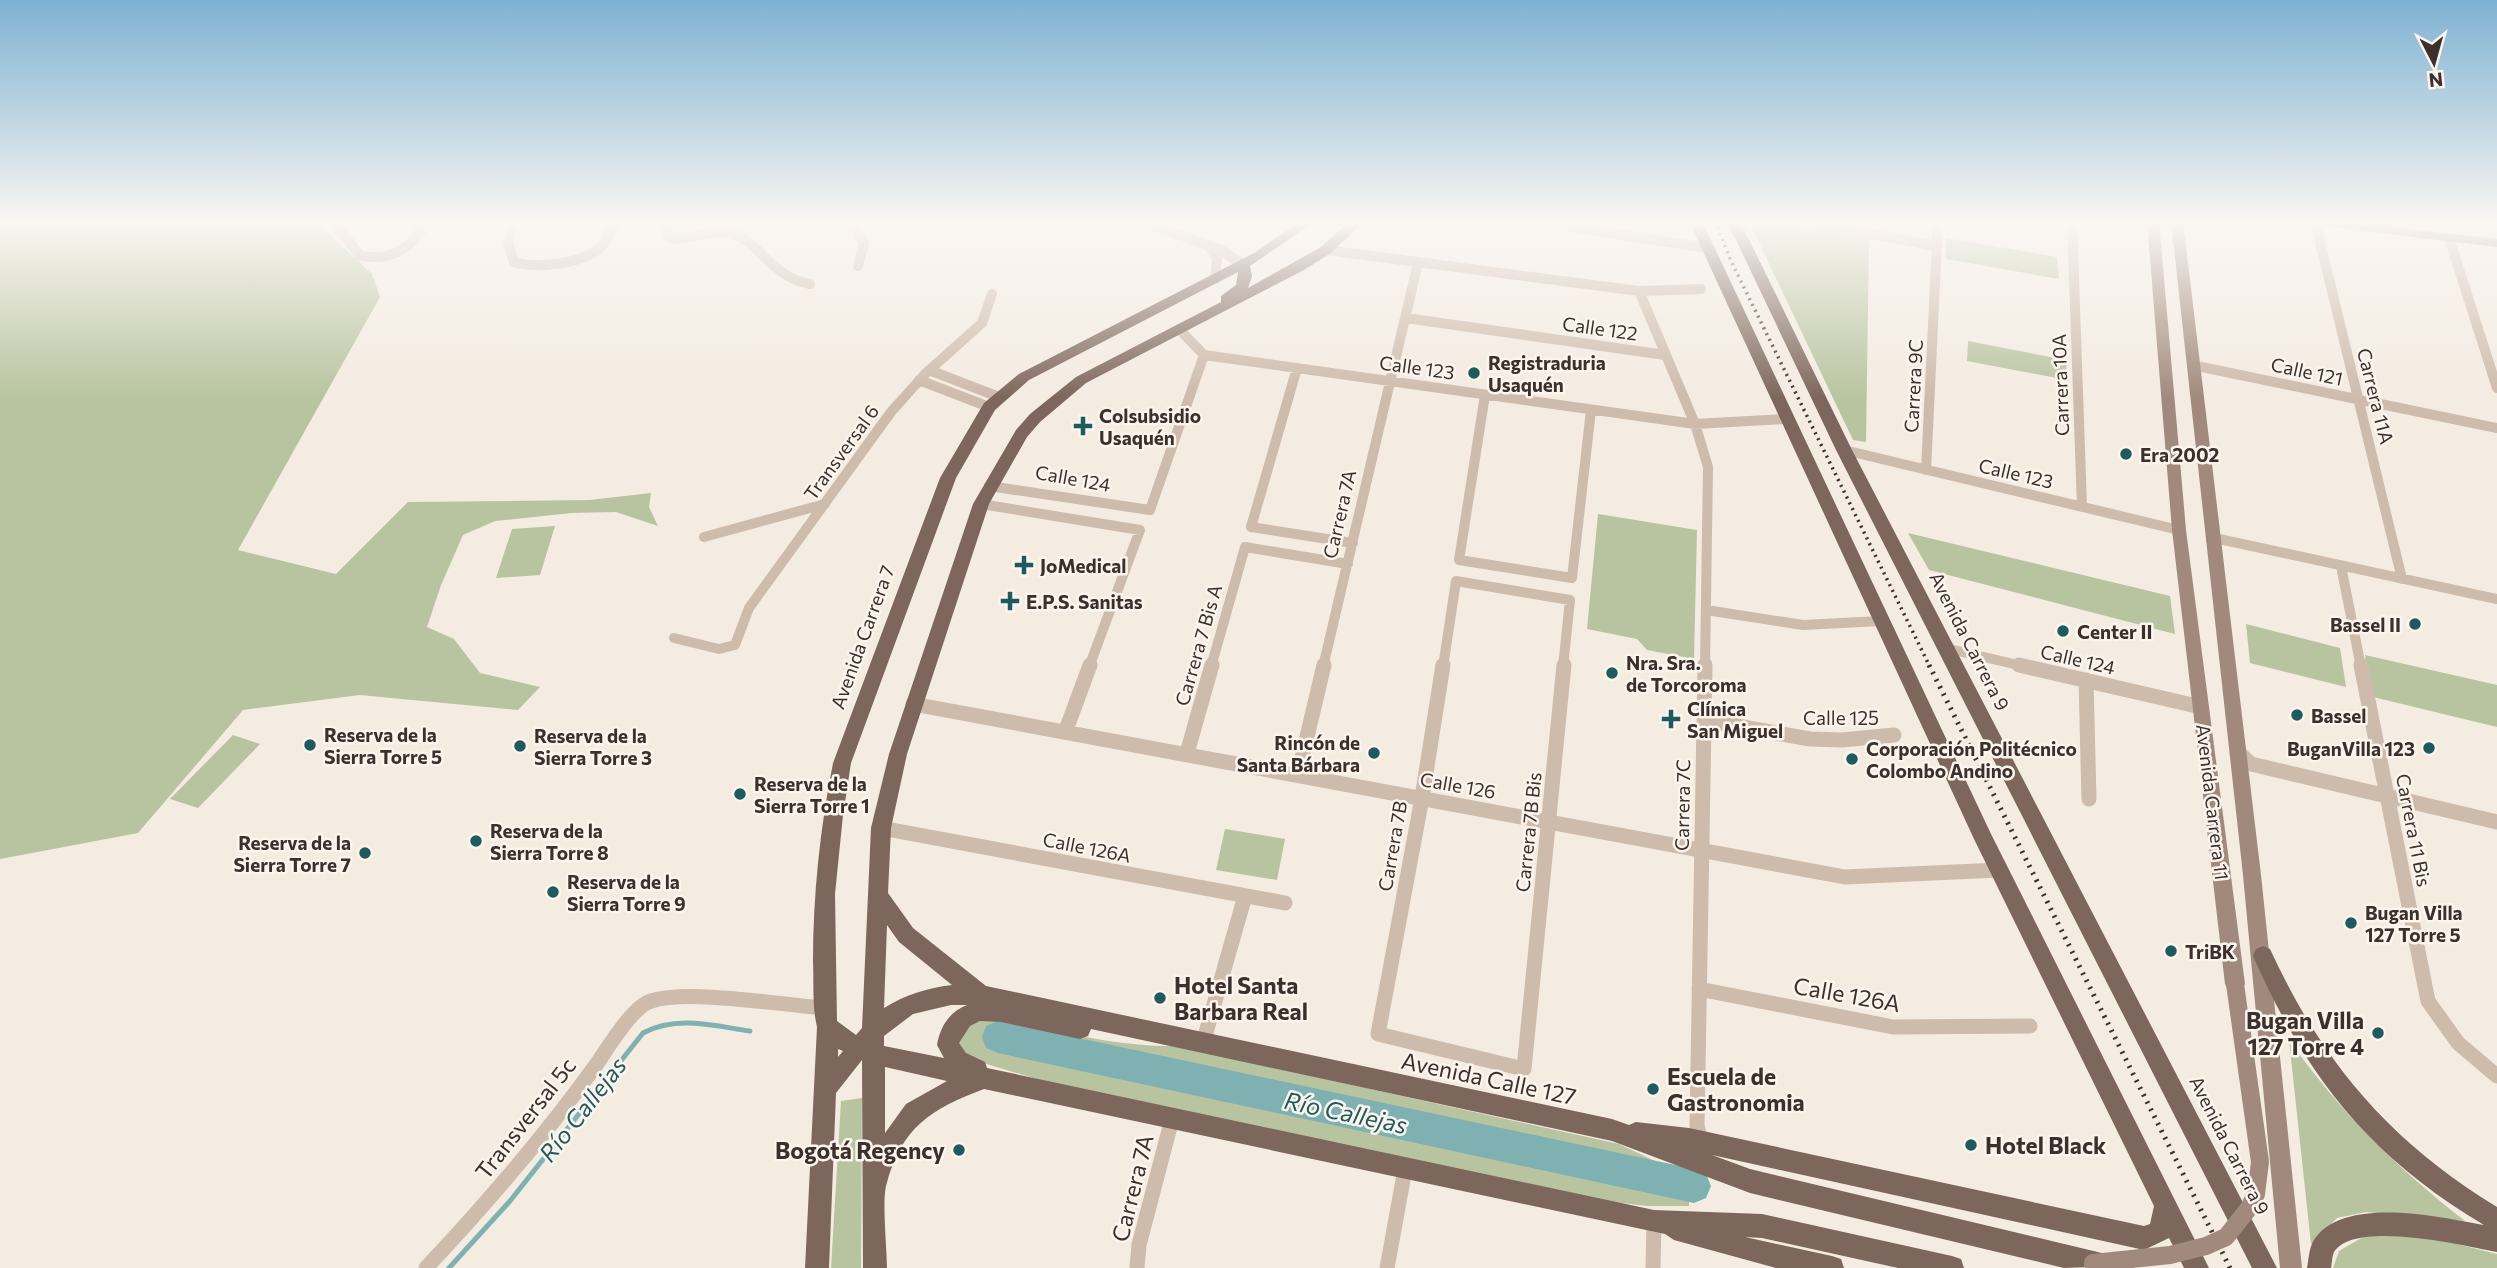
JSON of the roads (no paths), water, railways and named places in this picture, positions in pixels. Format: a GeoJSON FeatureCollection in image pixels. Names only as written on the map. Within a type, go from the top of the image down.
{"type":"FeatureCollection","features":[{"type":"Feature","properties":{"kind":"main road","name":"Avenida Carrera 7"},"geometry":{"type":"LineString","coordinates":[[817,1268],[827,1018],[823,950],[828,845],[842,763],[944,487],[994,402],[1024,377],[1213,280]]}},
{"type":"Feature","properties":{"kind":"main road"},"geometry":{"type":"LineString","coordinates":[[875,1268],[869,1045],[881,828],[913,704],[981,504],[1021,434],[1052,402],[1081,380],[1237,293],[1244,280]]}},
{"type":"Feature","properties":{"kind":"main road"},"geometry":{"type":"LineString","coordinates":[[1150,343],[1276,280]]}},
{"type":"Feature","properties":{"kind":"main road"},"geometry":{"type":"LineString","coordinates":[[1722,280],[1999,870],[2197,1268]]}},
{"type":"Feature","properties":{"kind":"main road","name":"Avenida Carrera 9"},"geometry":{"type":"LineString","coordinates":[[1762,280],[1844,450],[2265,1268]]}},
{"type":"Feature","properties":{"kind":"main road","name":"Avenida Carrera 11"},"geometry":{"type":"LineString","coordinates":[[2105,1266],[2206,1247],[2225,1237],[2249,1208],[2256,1194],[2260,1162],[2235,984],[2179,530],[2158,280]]}},
{"type":"Feature","properties":{"kind":"main road","name":"Avenida Carrera 11"},"geometry":{"type":"LineString","coordinates":[[2183,280],[2238,752],[2245,766],[2291,1268]]}},
{"type":"Feature","properties":{"kind":"main road"},"geometry":{"type":"LineString","coordinates":[[877,894],[906,935],[981,995]]}},
{"type":"Feature","properties":{"kind":"main road"},"geometry":{"type":"LineString","coordinates":[[2263,956],[2293,1023],[2342,1092],[2410,1159],[2450,1190],[2497,1220]]}},
{"type":"Feature","properties":{"kind":"main road","name":"Avenida Calle 127"},"geometry":{"type":"LineString","coordinates":[[825,1089],[904,1005],[924,997],[946,993],[981,995],[1612,1130],[1749,1181],[2105,1266]]}},
{"type":"Feature","properties":{"kind":"main road"},"geometry":{"type":"LineString","coordinates":[[1040,1090],[958,1061],[948,1045],[952,1029],[963,1018],[980,1011],[1097,1032],[1163,1035]]}},
{"type":"Feature","properties":{"kind":"main road"},"geometry":{"type":"LineString","coordinates":[[827,1018],[869,1045],[984,1078],[1654,1222],[1748,1250],[1832,1268]]}},
{"type":"Feature","properties":{"kind":"main road"},"geometry":{"type":"LineString","coordinates":[[874,1194],[888,1150],[898,1130],[915,1111],[944,1091],[984,1078]]}},
{"type":"Feature","properties":{"kind":"main road"},"geometry":{"type":"LineString","coordinates":[[1612,1130],[1700,1141],[2144,1238],[2160,1232],[2166,1204]]}},
{"type":"Feature","properties":{"kind":"main road"},"geometry":{"type":"LineString","coordinates":[[1654,1222],[1762,1226],[1952,1268]]}},
{"type":"Feature","properties":{"kind":"main road"},"geometry":{"type":"LineString","coordinates":[[2319,1268],[2321,1249],[2329,1239],[2356,1227],[2381,1223],[2497,1240]]}},
{"type":"Feature","properties":{"kind":"street"},"geometry":{"type":"LineString","coordinates":[[791,280],[810,284]]}},
{"type":"Feature","properties":{"kind":"street","name":"Carrera 7A"},"geometry":{"type":"LineString","coordinates":[[1298,775],[1414,280]]}},
{"type":"Feature","properties":{"kind":"street"},"geometry":{"type":"LineString","coordinates":[[1554,280],[1639,291],[1701,289]]}},
{"type":"Feature","properties":{"kind":"street","name":"Carrera 9C"},"geometry":{"type":"LineString","coordinates":[[1926,470],[1935,280]]}},
{"type":"Feature","properties":{"kind":"street","name":"Carrera 10A"},"geometry":{"type":"LineString","coordinates":[[2074,280],[2082,507]]}},
{"type":"Feature","properties":{"kind":"street","name":"Carrera 11A"},"geometry":{"type":"LineString","coordinates":[[2329,280],[2402,579]]}},
{"type":"Feature","properties":{"kind":"street"},"geometry":{"type":"LineString","coordinates":[[2464,280],[2493,361],[2497,388]]}},
{"type":"Feature","properties":{"kind":"street","name":"Carrera 7C"},"geometry":{"type":"LineString","coordinates":[[1639,291],[1695,424],[1708,467],[1697,1126],[1700,1141]]}},
{"type":"Feature","properties":{"kind":"street","name":"Transversal 6"},"geometry":{"type":"LineString","coordinates":[[674,638],[719,649],[735,645],[750,608],[891,412],[929,370],[982,323],[992,295]]}},
{"type":"Feature","properties":{"kind":"street","name":"Calle 122"},"geometry":{"type":"LineString","coordinates":[[1406,318],[1665,355]]}},
{"type":"Feature","properties":{"kind":"street"},"geometry":{"type":"LineString","coordinates":[[1179,329],[1204,355]]}},
{"type":"Feature","properties":{"kind":"street","name":"Calle 123"},"geometry":{"type":"LineString","coordinates":[[1204,355],[1695,424],[1786,419]]}},
{"type":"Feature","properties":{"kind":"street","name":"Calle 124"},"geometry":{"type":"LineString","coordinates":[[989,486],[1150,510],[1204,355]]}},
{"type":"Feature","properties":{"kind":"street","name":"Calle 121"},"geometry":{"type":"LineString","coordinates":[[2192,365],[2497,428]]}},
{"type":"Feature","properties":{"kind":"street"},"geometry":{"type":"LineString","coordinates":[[1297,368],[1251,527],[1353,543]]}},
{"type":"Feature","properties":{"kind":"street"},"geometry":{"type":"LineString","coordinates":[[929,370],[994,402]]}},
{"type":"Feature","properties":{"kind":"street"},"geometry":{"type":"LineString","coordinates":[[919,380],[994,402]]}},
{"type":"Feature","properties":{"kind":"street"},"geometry":{"type":"LineString","coordinates":[[1485,395],[1459,560],[1572,578],[1591,410]]}},
{"type":"Feature","properties":{"kind":"street","name":"Calle 123"},"geometry":{"type":"LineString","coordinates":[[1844,450],[2179,530]]}},
{"type":"Feature","properties":{"kind":"street"},"geometry":{"type":"LineString","coordinates":[[704,537],[825,504]]}},
{"type":"Feature","properties":{"kind":"street","name":"Calle 124"},"geometry":{"type":"LineString","coordinates":[[981,504],[1140,530],[1066,730]]}},
{"type":"Feature","properties":{"kind":"street"},"geometry":{"type":"LineString","coordinates":[[2214,537],[2497,599]]}},
{"type":"Feature","properties":{"kind":"street","name":"Carrera 7 Bis A"},"geometry":{"type":"LineString","coordinates":[[1187,753],[1245,547],[1348,564]]}},
{"type":"Feature","properties":{"kind":"street","name":"Carrera 11 Bis"},"geometry":{"type":"LineString","coordinates":[[2341,566],[2428,1001],[2441,1024],[2461,1048],[2497,1076]]}},
{"type":"Feature","properties":{"kind":"street","name":"Carrera 7B Bis"},"geometry":{"type":"LineString","coordinates":[[1456,582],[1570,600],[1524,1069]]}},
{"type":"Feature","properties":{"kind":"street","name":"Carrera 7B"},"geometry":{"type":"LineString","coordinates":[[1456,582],[1422,798],[1378,1034],[1524,1069]]}},
{"type":"Feature","properties":{"kind":"street"},"geometry":{"type":"LineString","coordinates":[[1706,610],[1803,625],[1881,621]]}},
{"type":"Feature","properties":{"kind":"street","name":"Calle 124"},"geometry":{"type":"LineString","coordinates":[[1945,648],[2201,707]]}},
{"type":"Feature","properties":{"kind":"street"},"geometry":{"type":"LineString","coordinates":[[2086,681],[2089,799]]}},
{"type":"Feature","properties":{"kind":"street","name":"Calle 126"},"geometry":{"type":"LineString","coordinates":[[913,704],[1066,730],[1845,877],[1999,870]]}},
{"type":"Feature","properties":{"kind":"street","name":"Calle 125"},"geometry":{"type":"LineString","coordinates":[[1704,720],[1810,739],[1842,740],[1894,735]]}},
{"type":"Feature","properties":{"kind":"street"},"geometry":{"type":"LineString","coordinates":[[2245,766],[2497,822]]}},
{"type":"Feature","properties":{"kind":"street","name":"Calle 126A"},"geometry":{"type":"LineString","coordinates":[[881,828],[1285,902]]}},
{"type":"Feature","properties":{"kind":"street"},"geometry":{"type":"LineString","coordinates":[[1203,1043],[1245,896]]}},
{"type":"Feature","properties":{"kind":"street","name":"Calle 126A"},"geometry":{"type":"LineString","coordinates":[[1699,989],[1893,1027],[2030,1026]]}},
{"type":"Feature","properties":{"kind":"street","name":"Transversal 5c"},"geometry":{"type":"LineString","coordinates":[[426,1268],[500,1189],[568,1104],[635,1012],[658,996],[827,1018]]}},
{"type":"Feature","properties":{"kind":"street","name":"Carrera 7A"},"geometry":{"type":"LineString","coordinates":[[1137,1268],[1139,1245],[1172,1119]]}},
{"type":"Feature","properties":{"kind":"street"},"geometry":{"type":"LineString","coordinates":[[1700,1141],[1713,1159],[1749,1181]]}},
{"type":"Feature","properties":{"kind":"street"},"geometry":{"type":"LineString","coordinates":[[1387,1268],[1405,1169]]}},
{"type":"Feature","properties":{"kind":"street"},"geometry":{"type":"LineString","coordinates":[[1653,1268],[1654,1222]]}},
{"type":"Feature","properties":{"kind":"waterway","name":"Río Callejas"},"geometry":{"type":"LineString","coordinates":[[449,1268],[510,1201],[643,1033],[669,1024],[682,1023],[750,1031]]}},
{"type":"Feature","properties":{"kind":"waterway","name":"Río Callejas"},"geometry":{"type":"LineString","coordinates":[[998,1037],[1694,1186]]}},
{"type":"Feature","properties":{"kind":"railway"},"geometry":{"type":"LineString","coordinates":[[1740,280],[1930,667]]}},
{"type":"Feature","properties":{"kind":"railway"},"geometry":{"type":"LineString","coordinates":[[1929,665],[2230,1268]]}},
{"type":"Feature","properties":{"kind":"place","name":"Registraduria Usaquén"},"geometry":{"type":"Point","coordinates":[1474,373]}},
{"type":"Feature","properties":{"kind":"place","name":"Colsubsidio Usaquén"},"geometry":{"type":"Point","coordinates":[1083,426]}},
{"type":"Feature","properties":{"kind":"place","name":"Era 2002"},"geometry":{"type":"Point","coordinates":[2126,454]}},
{"type":"Feature","properties":{"kind":"place","name":"JoMedical"},"geometry":{"type":"Point","coordinates":[1024,565]}},
{"type":"Feature","properties":{"kind":"place","name":"E.P.S. Sanitas"},"geometry":{"type":"Point","coordinates":[1010,601]}},
{"type":"Feature","properties":{"kind":"place","name":"Bassel II"},"geometry":{"type":"Point","coordinates":[2415,624]}},
{"type":"Feature","properties":{"kind":"place","name":"Center II"},"geometry":{"type":"Point","coordinates":[2063,631]}},
{"type":"Feature","properties":{"kind":"place","name":"Nra. Sra. de Torcoroma"},"geometry":{"type":"Point","coordinates":[1612,673]}},
{"type":"Feature","properties":{"kind":"place","name":"Bassel"},"geometry":{"type":"Point","coordinates":[2297,715]}},
{"type":"Feature","properties":{"kind":"place","name":"Clínica San Miguel"},"geometry":{"type":"Point","coordinates":[1671,719]}},
{"type":"Feature","properties":{"kind":"place","name":"Reserva de la Sierra Torre 5"},"geometry":{"type":"Point","coordinates":[310,745]}},
{"type":"Feature","properties":{"kind":"place","name":"Reserva de la Sierra Torre 3"},"geometry":{"type":"Point","coordinates":[520,746]}},
{"type":"Feature","properties":{"kind":"place","name":"BuganVilla 123"},"geometry":{"type":"Point","coordinates":[2429,748]}},
{"type":"Feature","properties":{"kind":"place","name":"Rincón de Santa Bárbara"},"geometry":{"type":"Point","coordinates":[1374,753]}},
{"type":"Feature","properties":{"kind":"place","name":"Corporación Politécnico Colombo Andino"},"geometry":{"type":"Point","coordinates":[1852,759]}},
{"type":"Feature","properties":{"kind":"place","name":"Reserva de la Sierra Torre 1"},"geometry":{"type":"Point","coordinates":[740,794]}},
{"type":"Feature","properties":{"kind":"place","name":"Reserva de la Sierra Torre 8"},"geometry":{"type":"Point","coordinates":[476,841]}},
{"type":"Feature","properties":{"kind":"place","name":"Reserva de la Sierra Torre 7"},"geometry":{"type":"Point","coordinates":[365,853]}},
{"type":"Feature","properties":{"kind":"place","name":"Reserva de la Sierra Torre 9"},"geometry":{"type":"Point","coordinates":[553,892]}},
{"type":"Feature","properties":{"kind":"place","name":"Bugan Villa 127 Torre 5"},"geometry":{"type":"Point","coordinates":[2351,923]}},
{"type":"Feature","properties":{"kind":"place","name":"TriBK"},"geometry":{"type":"Point","coordinates":[2171,951]}},
{"type":"Feature","properties":{"kind":"place","name":"Hotel Santa Barbara Real"},"geometry":{"type":"Point","coordinates":[1160,998]}},
{"type":"Feature","properties":{"kind":"place","name":"Bugan Villa 127 Torre 4"},"geometry":{"type":"Point","coordinates":[2378,1033]}},
{"type":"Feature","properties":{"kind":"place","name":"Escuela de Gastronomia"},"geometry":{"type":"Point","coordinates":[1653,1089]}},
{"type":"Feature","properties":{"kind":"place","name":"Hotel Black"},"geometry":{"type":"Point","coordinates":[1971,1145]}},
{"type":"Feature","properties":{"kind":"place","name":"Bogotá Regency"},"geometry":{"type":"Point","coordinates":[959,1150]}}]}
